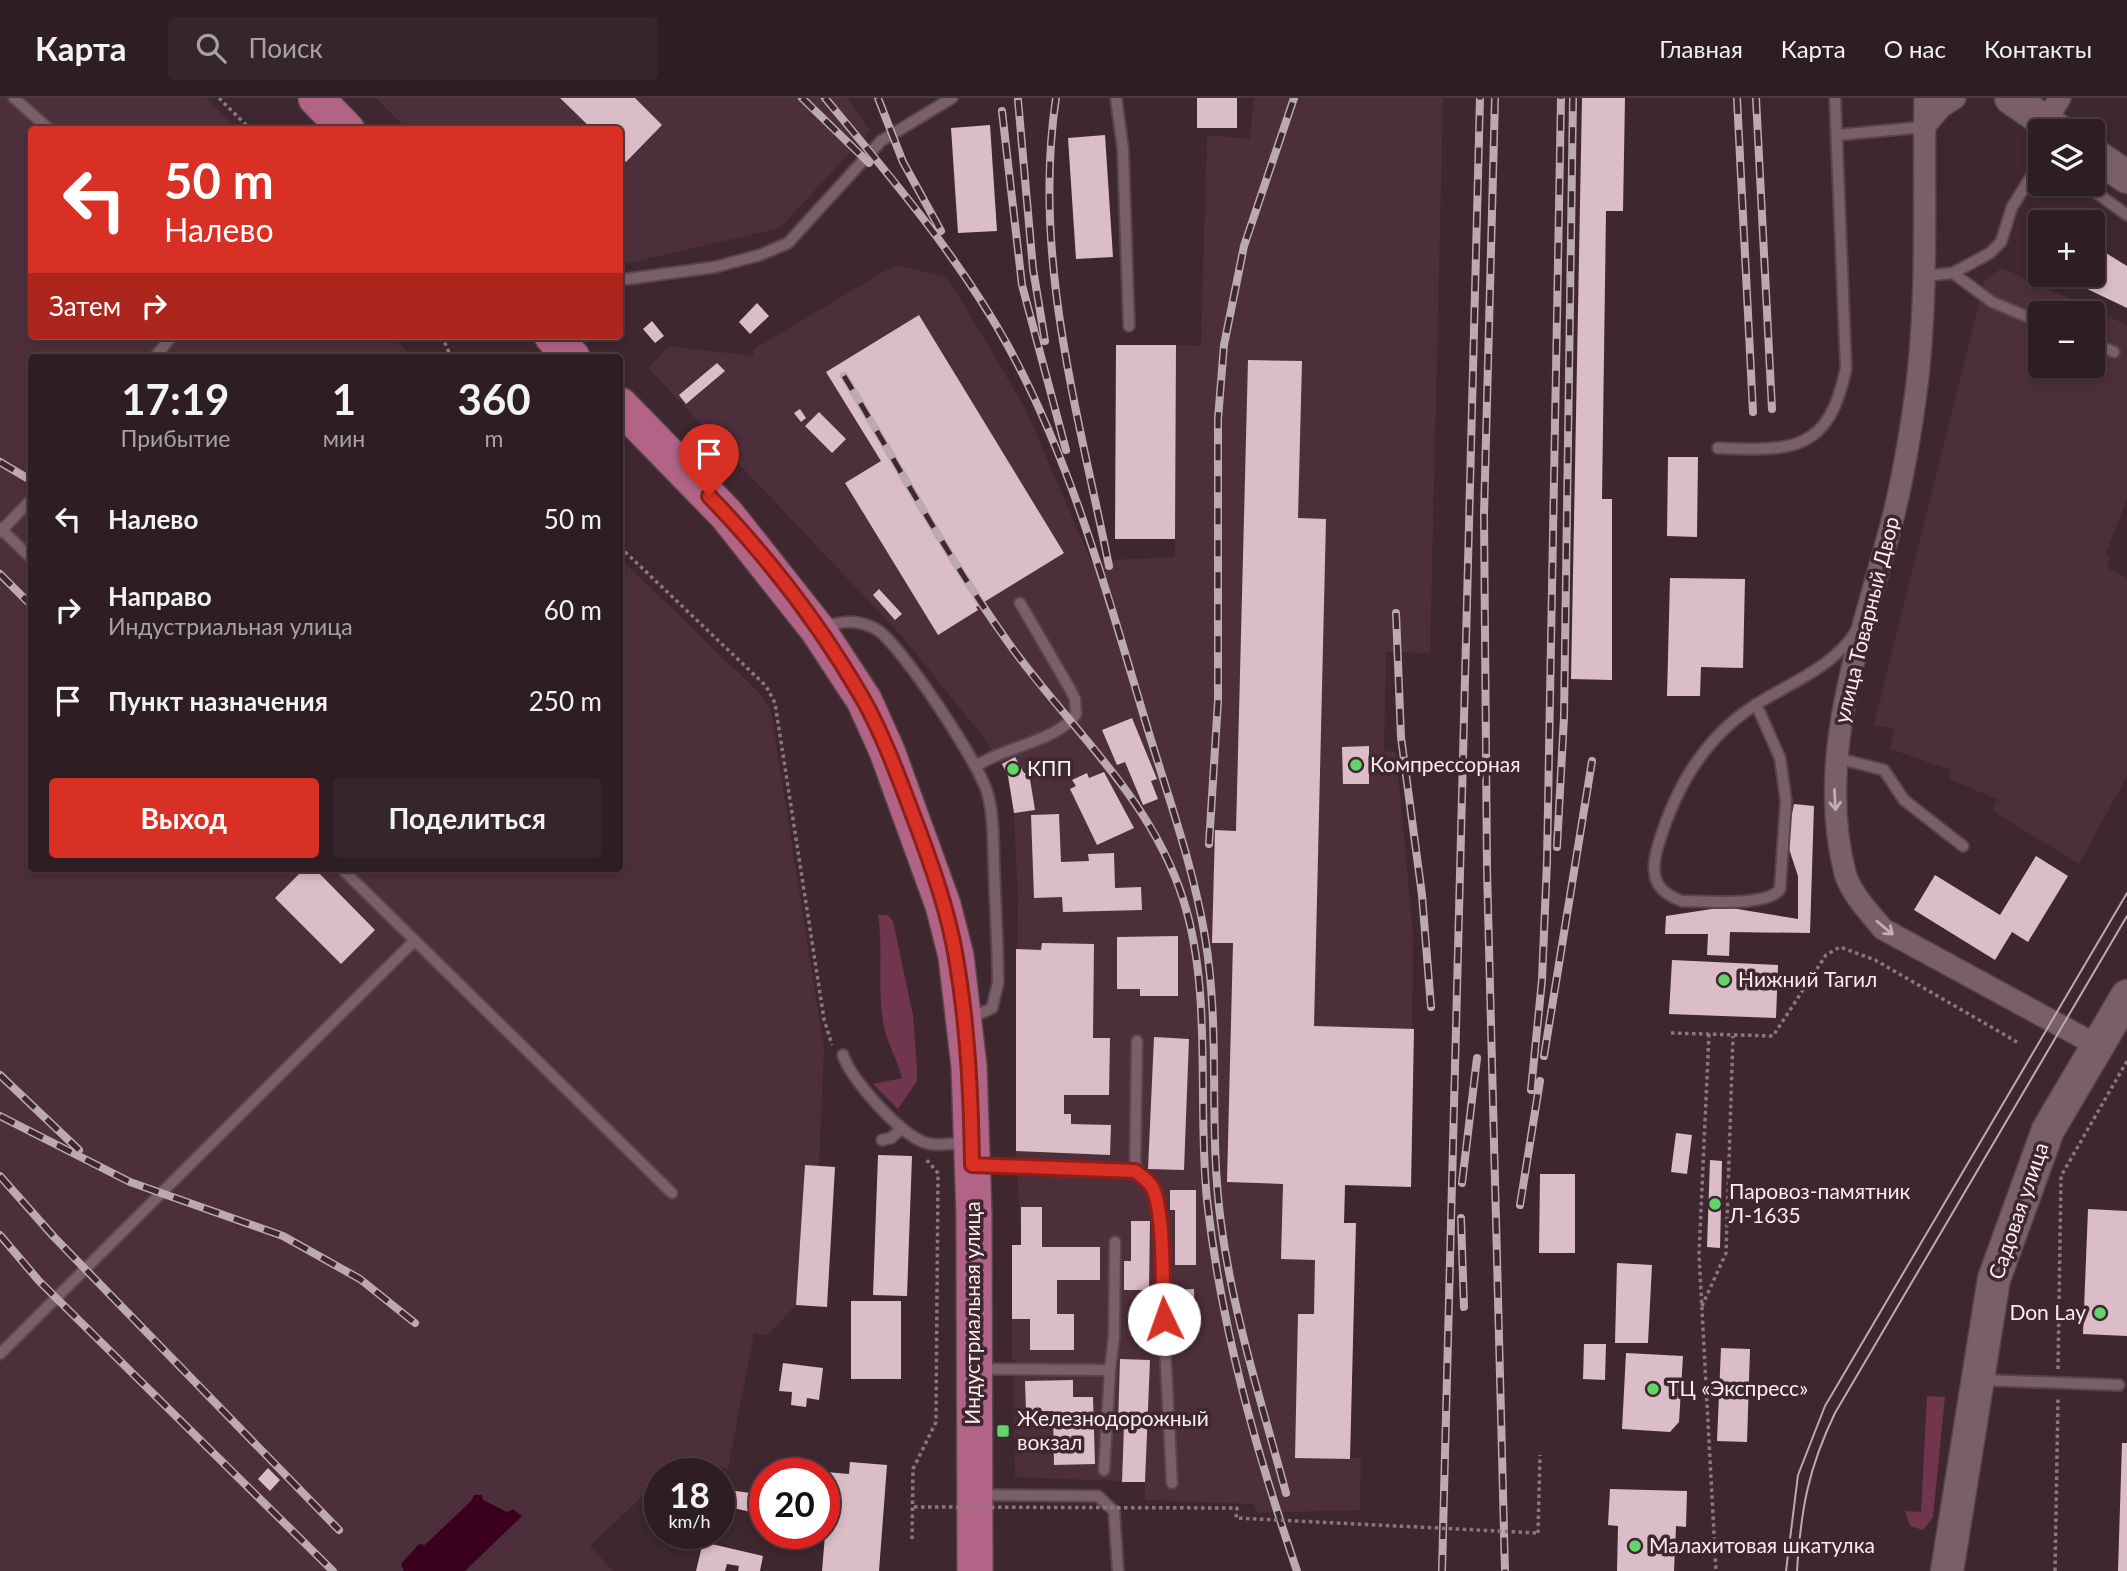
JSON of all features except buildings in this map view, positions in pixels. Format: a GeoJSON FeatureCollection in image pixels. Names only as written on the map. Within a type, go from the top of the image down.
{"type":"FeatureCollection","features":[{"type":"Feature","properties":{"kind":"main road"},"geometry":{"type":"LineString","coordinates":[[316,98],[343,126]]}},
{"type":"Feature","properties":{"kind":"main road"},"geometry":{"type":"LineString","coordinates":[[2011,98],[2055,117]]}},
{"type":"Feature","properties":{"kind":"main road"},"geometry":{"type":"LineString","coordinates":[[2105,162],[2127,177]]}},
{"type":"Feature","properties":{"kind":"main road"},"geometry":{"type":"LineString","coordinates":[[556,340],[569,354]]}},
{"type":"Feature","properties":{"kind":"main road","name":"Индустриальная улица"},"geometry":{"type":"LineString","coordinates":[[623,408],[727,515],[818,630],[864,700],[906,796],[943,905],[956,956],[965,1020],[972,1154],[975,1571]]}},
{"type":"Feature","properties":{"kind":"main road","name":"Садовая улица"},"geometry":{"type":"LineString","coordinates":[[1947,1571],[1994,1279],[2048,1130],[2127,996]]}},
{"type":"Feature","properties":{"kind":"street","name":"улица Товарный Двор"},"geometry":{"type":"LineString","coordinates":[[1925,98],[1923,276],[1916,396],[1907,454],[1841,717],[1833,798],[1845,874],[1860,902],[1883,929],[2098,1046]]}},
{"type":"Feature","properties":{"kind":"street"},"geometry":{"type":"LineString","coordinates":[[1924,127],[1941,107],[1955,98]]}},
{"type":"Feature","properties":{"kind":"lane"},"geometry":{"type":"LineString","coordinates":[[14,98],[46,126]]}},
{"type":"Feature","properties":{"kind":"lane"},"geometry":{"type":"LineString","coordinates":[[623,280],[715,267],[760,255],[788,243],[881,142],[952,98]]}},
{"type":"Feature","properties":{"kind":"lane"},"geometry":{"type":"LineString","coordinates":[[1116,98],[1123,149],[1129,326]]}},
{"type":"Feature","properties":{"kind":"lane"},"geometry":{"type":"LineString","coordinates":[[1718,448],[1773,450],[1800,443],[1825,426],[1839,402],[1846,368],[1835,98]]}},
{"type":"Feature","properties":{"kind":"lane"},"geometry":{"type":"LineString","coordinates":[[1837,135],[1924,127]]}},
{"type":"Feature","properties":{"kind":"lane"},"geometry":{"type":"LineString","coordinates":[[1923,276],[1953,273],[1968,267],[2001,242],[2012,207],[2028,183]]}},
{"type":"Feature","properties":{"kind":"lane"},"geometry":{"type":"LineString","coordinates":[[2101,196],[2127,215]]}},
{"type":"Feature","properties":{"kind":"lane"},"geometry":{"type":"LineString","coordinates":[[1953,273],[1992,302],[2028,317]]}},
{"type":"Feature","properties":{"kind":"lane"},"geometry":{"type":"LineString","coordinates":[[157,354],[169,340]]}},
{"type":"Feature","properties":{"kind":"lane"},"geometry":{"type":"LineString","coordinates":[[2105,348],[2114,352]]}},
{"type":"Feature","properties":{"kind":"lane"},"geometry":{"type":"LineString","coordinates":[[28,503],[1,530],[28,555]]}},
{"type":"Feature","properties":{"kind":"lane"},"geometry":{"type":"LineString","coordinates":[[976,766],[994,753],[1049,736],[1071,721],[1076,714],[1075,699],[1070,689],[1020,603]]}},
{"type":"Feature","properties":{"kind":"lane"},"geometry":{"type":"LineString","coordinates":[[1756,704],[1780,758],[1786,800],[1780,889],[1770,898],[1760,900],[1682,901],[1669,897],[1656,880],[1652,867],[1665,821],[1694,762],[1720,731],[1756,704],[1803,679],[1835,653],[1853,636],[1867,613]]}},
{"type":"Feature","properties":{"kind":"lane"},"geometry":{"type":"LineString","coordinates":[[818,630],[839,622],[852,621],[879,632],[893,646],[976,766],[991,812],[998,983],[992,1008],[965,1020]]}},
{"type":"Feature","properties":{"kind":"lane"},"geometry":{"type":"LineString","coordinates":[[1837,758],[1884,770],[1904,800],[1963,846]]}},
{"type":"Feature","properties":{"kind":"lane"},"geometry":{"type":"LineString","coordinates":[[345,872],[672,1193]]}},
{"type":"Feature","properties":{"kind":"lane"},"geometry":{"type":"LineString","coordinates":[[0,1354],[414,942]]}},
{"type":"Feature","properties":{"kind":"lane"},"geometry":{"type":"LineString","coordinates":[[1135,1171],[1137,1041]]}},
{"type":"Feature","properties":{"kind":"lane"},"geometry":{"type":"LineString","coordinates":[[838,1054],[864,1089],[901,1130],[929,1144],[972,1154],[1135,1171],[1151,1186],[1158,1210],[1172,1483]]}},
{"type":"Feature","properties":{"kind":"lane"},"geometry":{"type":"LineString","coordinates":[[882,1140],[901,1130]]}},
{"type":"Feature","properties":{"kind":"lane"},"geometry":{"type":"LineString","coordinates":[[1104,1471],[1114,1336],[1115,1242]]}},
{"type":"Feature","properties":{"kind":"lane"},"geometry":{"type":"LineString","coordinates":[[973,1369],[1110,1370]]}},
{"type":"Feature","properties":{"kind":"lane"},"geometry":{"type":"LineString","coordinates":[[1977,1380],[2119,1385]]}},
{"type":"Feature","properties":{"kind":"lane"},"geometry":{"type":"LineString","coordinates":[[975,1495],[1098,1496],[1114,1511],[1118,1571]]}},
{"type":"Feature","properties":{"kind":"path"},"geometry":{"type":"LineString","coordinates":[[219,98],[247,126]]}},
{"type":"Feature","properties":{"kind":"path"},"geometry":{"type":"LineString","coordinates":[[623,550],[766,686],[775,703],[824,1019],[838,1054]]}},
{"type":"Feature","properties":{"kind":"path"},"geometry":{"type":"LineString","coordinates":[[1671,1032],[1773,1036],[1826,955],[1840,947],[1875,960],[2017,1042]]}},
{"type":"Feature","properties":{"kind":"path"},"geometry":{"type":"LineString","coordinates":[[1709,1034],[1701,1157],[1701,1308],[1716,1571]]}},
{"type":"Feature","properties":{"kind":"path"},"geometry":{"type":"LineString","coordinates":[[1701,1308],[1726,1252],[1732,1035]]}},
{"type":"Feature","properties":{"kind":"path"},"geometry":{"type":"LineString","coordinates":[[2055,1571],[2061,1176],[2127,1060]]}},
{"type":"Feature","properties":{"kind":"path"},"geometry":{"type":"LineString","coordinates":[[901,1130],[938,1173],[936,1422],[913,1469],[912,1539]]}},
{"type":"Feature","properties":{"kind":"path"},"geometry":{"type":"LineString","coordinates":[[914,1507],[1237,1508],[1236,1518],[1538,1533],[1540,1455]]}},
{"type":"Feature","properties":{"kind":"shaded area"},"geometry":{"type":"Polygon","coordinates":[[[0,98],[206,98],[233,126],[28,126],[28,340],[395,340],[410,354],[28,354],[28,872],[623,872],[623,561],[762,696],[771,712],[824,1049],[819,1166],[805,1165],[796,1305],[767,1335],[754,1333],[730,1458],[644,1458],[644,1494],[590,1546],[613,1571],[0,1571],[0,98]]]}},
{"type":"Feature","properties":{"kind":"shaded area"},"geometry":{"type":"Polygon","coordinates":[[[376,98],[847,98],[870,131],[780,228],[623,264],[623,126],[404,126],[376,98]]]}},
{"type":"Feature","properties":{"kind":"shaded area"},"geometry":{"type":"Polygon","coordinates":[[[1254,98],[1443,98],[1430,653],[1386,652],[1384,751],[1396,752],[1413,932],[1411,1187],[1345,1186],[1344,1223],[1356,1223],[1350,1458],[1361,1458],[1360,1510],[1257,1513],[1254,1504],[1145,1500],[1145,1482],[1015,1477],[1013,1376],[1017,1376],[1016,1361],[1012,1360],[1012,1245],[1021,1244],[1016,1151],[1018,898],[1014,813],[1008,776],[984,738],[902,636],[648,368],[669,346],[753,356],[754,349],[895,265],[947,277],[1025,408],[1091,561],[1175,557],[1176,345],[1201,346],[1207,135],[1250,139],[1254,98]]]}},
{"type":"Feature","properties":{"kind":"shaded area"},"geometry":{"type":"Polygon","coordinates":[[[2002,268],[2028,280],[2028,287],[2044,287],[2074,301],[2028,301],[2028,378],[2105,378],[2105,315],[2127,325],[2127,499],[2105,555],[2110,557],[2107,568],[2127,578],[2127,776],[2079,864],[1993,811],[1997,799],[1949,779],[1951,770],[1890,749],[1895,729],[1874,725],[1985,280],[2002,268]]]}},
{"type":"Feature","properties":{"kind":"shaded area"},"geometry":{"type":"Polygon","coordinates":[[[878,915],[888,915],[893,921],[913,1015],[917,1081],[898,1109],[873,1084],[902,1078],[882,1017],[878,915]]]}},
{"type":"Feature","properties":{"kind":"shaded area"},"geometry":{"type":"Polygon","coordinates":[[[1927,1396],[1945,1397],[1933,1517],[1923,1530],[1910,1526],[1905,1511],[1921,1512],[1927,1396]]]}},
{"type":"Feature","properties":{"kind":"shaded area"},"geometry":{"type":"Polygon","coordinates":[[[474,1495],[482,1495],[483,1500],[507,1512],[513,1509],[522,1516],[465,1571],[404,1571],[401,1564],[419,1544],[425,1545],[474,1495]]]}},
{"type":"Feature","properties":{"kind":"tram line"},"geometry":{"type":"LineString","coordinates":[[1786,1571],[1798,1475],[1825,1406],[2127,893]]}},
{"type":"Feature","properties":{"kind":"tram line"},"geometry":{"type":"LineString","coordinates":[[1797,1571],[1807,1490],[1818,1453],[1835,1413],[2127,916]]}},
{"type":"Feature","properties":{"kind":"railway"},"geometry":{"type":"LineString","coordinates":[[802,98],[869,163]]}},
{"type":"Feature","properties":{"kind":"railway"},"geometry":{"type":"LineString","coordinates":[[825,98],[946,249],[989,313],[1031,390],[1086,529],[1117,624],[1200,910],[1210,973],[1215,1152],[1226,1257],[1258,1393],[1286,1493]]}},
{"type":"Feature","properties":{"kind":"railway"},"geometry":{"type":"LineString","coordinates":[[878,98],[903,162],[941,231]]}},
{"type":"Feature","properties":{"kind":"railway"},"geometry":{"type":"LineString","coordinates":[[1056,98],[1050,157],[1054,275],[1072,392],[1109,566]]}},
{"type":"Feature","properties":{"kind":"railway"},"geometry":{"type":"LineString","coordinates":[[1209,844],[1218,701],[1218,419],[1224,345],[1244,246],[1294,98]]}},
{"type":"Feature","properties":{"kind":"railway"},"geometry":{"type":"LineString","coordinates":[[1442,1571],[1480,98]]}},
{"type":"Feature","properties":{"kind":"railway"},"geometry":{"type":"LineString","coordinates":[[1495,98],[1484,515],[1487,869],[1505,1571]]}},
{"type":"Feature","properties":{"kind":"railway"},"geometry":{"type":"LineString","coordinates":[[1531,1090],[1542,980],[1547,861],[1561,98]]}},
{"type":"Feature","properties":{"kind":"railway"},"geometry":{"type":"LineString","coordinates":[[1557,847],[1564,717],[1573,98]]}},
{"type":"Feature","properties":{"kind":"railway"},"geometry":{"type":"LineString","coordinates":[[1737,98],[1753,412]]}},
{"type":"Feature","properties":{"kind":"railway"},"geometry":{"type":"LineString","coordinates":[[1756,98],[1772,409]]}},
{"type":"Feature","properties":{"kind":"railway"},"geometry":{"type":"LineString","coordinates":[[1018,100],[1033,269],[1045,341]]}},
{"type":"Feature","properties":{"kind":"railway"},"geometry":{"type":"LineString","coordinates":[[1002,111],[1022,285],[1066,450]]}},
{"type":"Feature","properties":{"kind":"railway"},"geometry":{"type":"LineString","coordinates":[[844,376],[988,613],[1033,676],[1130,796],[1169,862],[1183,899],[1198,972],[1204,1163],[1221,1295],[1254,1434],[1297,1571]]}},
{"type":"Feature","properties":{"kind":"railway"},"geometry":{"type":"LineString","coordinates":[[0,462],[28,479]]}},
{"type":"Feature","properties":{"kind":"railway"},"geometry":{"type":"LineString","coordinates":[[0,574],[28,602]]}},
{"type":"Feature","properties":{"kind":"railway"},"geometry":{"type":"LineString","coordinates":[[1396,613],[1401,737],[1422,895],[1431,1007]]}},
{"type":"Feature","properties":{"kind":"railway"},"geometry":{"type":"LineString","coordinates":[[1544,1056],[1592,761]]}},
{"type":"Feature","properties":{"kind":"railway"},"geometry":{"type":"LineString","coordinates":[[1462,1183],[1477,1058]]}},
{"type":"Feature","properties":{"kind":"railway"},"geometry":{"type":"LineString","coordinates":[[0,1075],[79,1150]]}},
{"type":"Feature","properties":{"kind":"railway"},"geometry":{"type":"LineString","coordinates":[[1520,1205],[1540,1081]]}},
{"type":"Feature","properties":{"kind":"railway"},"geometry":{"type":"LineString","coordinates":[[0,1116],[130,1182],[283,1236],[360,1279],[415,1323]]}},
{"type":"Feature","properties":{"kind":"railway"},"geometry":{"type":"LineString","coordinates":[[0,1176],[54,1237],[339,1530]]}},
{"type":"Feature","properties":{"kind":"railway"},"geometry":{"type":"LineString","coordinates":[[1461,1218],[1464,1307]]}},
{"type":"Feature","properties":{"kind":"railway"},"geometry":{"type":"LineString","coordinates":[[0,1235],[39,1281],[333,1571]]}},
{"type":"Feature","properties":{"kind":"place","name":"Компрессорная"},"geometry":{"type":"Point","coordinates":[1356,765]}},
{"type":"Feature","properties":{"kind":"place","name":"КПП"},"geometry":{"type":"Point","coordinates":[1013,769]}},
{"type":"Feature","properties":{"kind":"place","name":"Нижний Тагил"},"geometry":{"type":"Point","coordinates":[1724,980]}},
{"type":"Feature","properties":{"kind":"place","name":"Паровоз-памятник Л-1635"},"geometry":{"type":"Point","coordinates":[1715,1204]}},
{"type":"Feature","properties":{"kind":"place","name":"Don Lay"},"geometry":{"type":"Point","coordinates":[2100,1313]}},
{"type":"Feature","properties":{"kind":"place","name":"ТЦ «Экспресс»"},"geometry":{"type":"Point","coordinates":[1653,1389]}},
{"type":"Feature","properties":{"kind":"place","name":"Железнодорожный вокзал"},"geometry":{"type":"Point","coordinates":[1003,1431]}},
{"type":"Feature","properties":{"kind":"place","name":"Малахитовая шкатулка"},"geometry":{"type":"Point","coordinates":[1635,1546]}},
{"type":"Feature","properties":{"kind":"route"},"geometry":{"type":"LineString","coordinates":[[709,496],[775,571],[864,700],[906,796],[943,905],[956,956],[969,1066],[972,1165],[1017,1164],[1135,1171],[1144,1178],[1151,1186],[1158,1210],[1164,1319]]}}]}
